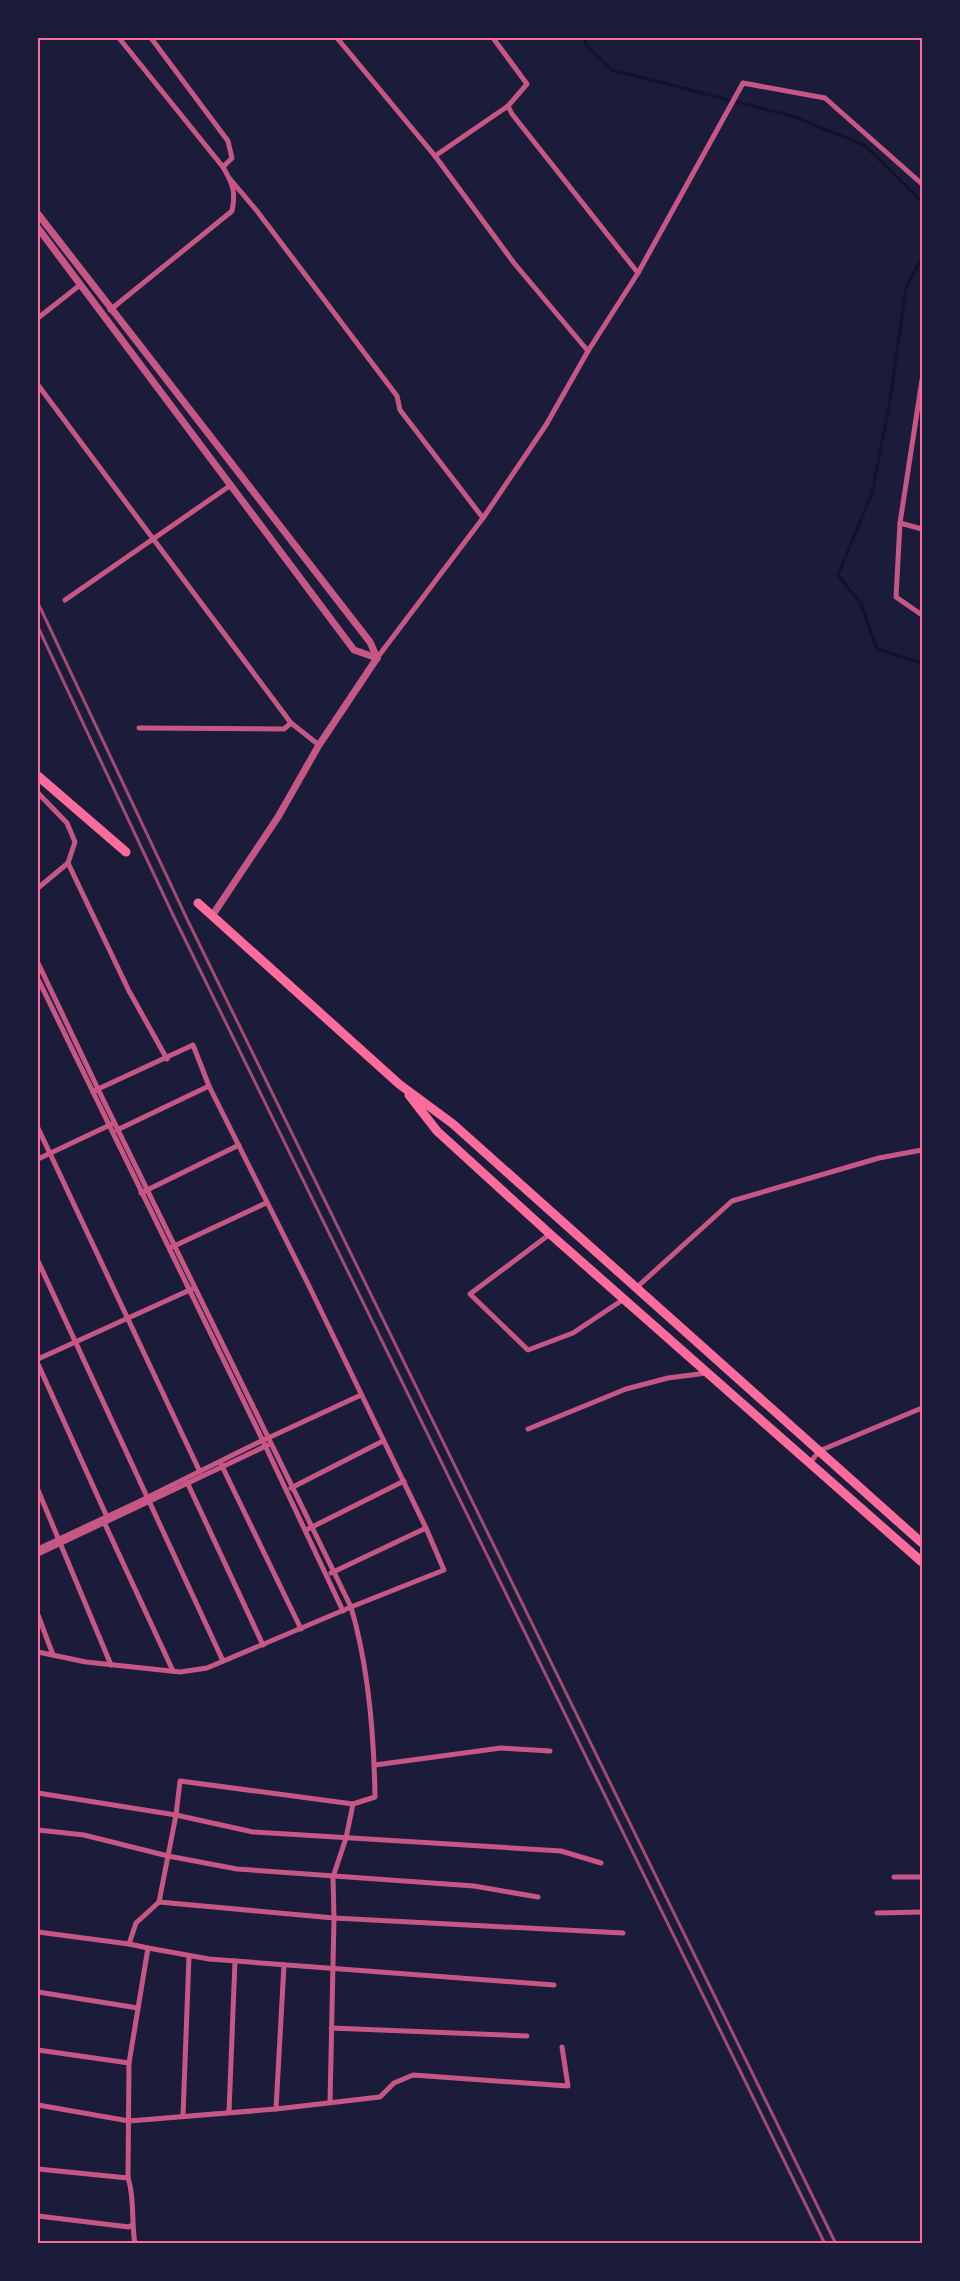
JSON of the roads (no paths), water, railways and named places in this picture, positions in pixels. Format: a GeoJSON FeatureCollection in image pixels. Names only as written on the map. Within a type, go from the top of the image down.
{"type":"FeatureCollection","features":[{"type":"Feature","properties":{"kind":"main road"},"geometry":{"type":"LineString","coordinates":[[38,776],[126,852]]}},
{"type":"Feature","properties":{"kind":"main road"},"geometry":{"type":"LineString","coordinates":[[198,902],[399,1084],[453,1124],[922,1543]]}},
{"type":"Feature","properties":{"kind":"main road"},"geometry":{"type":"LineString","coordinates":[[399,1084],[438,1131],[550,1234],[922,1562]]}},
{"type":"Feature","properties":{"kind":"main road"},"geometry":{"type":"LineString","coordinates":[[613,1290],[625,1278]]}},
{"type":"Feature","properties":{"kind":"street"},"geometry":{"type":"LineString","coordinates":[[119,38],[257,211],[397,396],[400,410],[483,518]]}},
{"type":"Feature","properties":{"kind":"street"},"geometry":{"type":"LineString","coordinates":[[151,38],[228,141],[232,158],[223,167]]}},
{"type":"Feature","properties":{"kind":"street"},"geometry":{"type":"LineString","coordinates":[[339,39],[346,38]]}},
{"type":"Feature","properties":{"kind":"street"},"geometry":{"type":"LineString","coordinates":[[435,156],[508,106],[527,84],[493,38]]}},
{"type":"Feature","properties":{"kind":"street"},"geometry":{"type":"LineString","coordinates":[[339,39],[435,156],[514,263],[588,351]]}},
{"type":"Feature","properties":{"kind":"street"},"geometry":{"type":"LineString","coordinates":[[212,916],[278,817],[319,746],[377,658],[483,518],[546,425],[588,351],[638,272],[743,83],[825,98],[922,184]]}},
{"type":"Feature","properties":{"kind":"street"},"geometry":{"type":"LineString","coordinates":[[508,106],[512,114],[638,272]]}},
{"type":"Feature","properties":{"kind":"street"},"geometry":{"type":"LineString","coordinates":[[110,310],[232,211],[235,195],[230,179]]}},
{"type":"Feature","properties":{"kind":"street"},"geometry":{"type":"LineString","coordinates":[[38,214],[110,310],[370,642],[377,658]]}},
{"type":"Feature","properties":{"kind":"street"},"geometry":{"type":"LineString","coordinates":[[38,228],[354,650],[377,658]]}},
{"type":"Feature","properties":{"kind":"street"},"geometry":{"type":"LineString","coordinates":[[38,318],[80,285]]}},
{"type":"Feature","properties":{"kind":"street"},"geometry":{"type":"LineString","coordinates":[[922,380],[900,523],[896,597],[922,615]]}},
{"type":"Feature","properties":{"kind":"street"},"geometry":{"type":"LineString","coordinates":[[38,385],[291,722],[319,746]]}},
{"type":"Feature","properties":{"kind":"street"},"geometry":{"type":"LineString","coordinates":[[66,600],[153,538],[231,486]]}},
{"type":"Feature","properties":{"kind":"street"},"geometry":{"type":"LineString","coordinates":[[900,523],[922,529]]}},
{"type":"Feature","properties":{"kind":"street"},"geometry":{"type":"LineString","coordinates":[[139,728],[284,729],[291,722]]}},
{"type":"Feature","properties":{"kind":"street"},"geometry":{"type":"LineString","coordinates":[[38,793],[68,823],[75,842],[68,863],[38,888]]}},
{"type":"Feature","properties":{"kind":"street"},"geometry":{"type":"LineString","coordinates":[[68,863],[129,991],[167,1059]]}},
{"type":"Feature","properties":{"kind":"street"},"geometry":{"type":"LineString","coordinates":[[38,963],[112,1124],[140,1193],[172,1247]]}},
{"type":"Feature","properties":{"kind":"street"},"geometry":{"type":"LineString","coordinates":[[38,979],[96,1091]]}},
{"type":"Feature","properties":{"kind":"street"},"geometry":{"type":"LineString","coordinates":[[38,1652],[86,1662],[173,1671],[207,1668],[444,1570],[404,1481],[209,1086],[193,1045],[167,1059],[96,1091]]}},
{"type":"Feature","properties":{"kind":"street"},"geometry":{"type":"LineString","coordinates":[[117,1130],[209,1086]]}},
{"type":"Feature","properties":{"kind":"street"},"geometry":{"type":"LineString","coordinates":[[112,1124],[117,1130],[148,1190],[192,1289],[351,1607],[360,1638],[369,1700],[375,1764],[375,1797],[353,1804],[180,1781],[176,1815],[159,1902],[136,1923],[129,1944]]}},
{"type":"Feature","properties":{"kind":"street"},"geometry":{"type":"LineString","coordinates":[[38,1159],[112,1124]]}},
{"type":"Feature","properties":{"kind":"street"},"geometry":{"type":"LineString","coordinates":[[38,1128],[200,1472]]}},
{"type":"Feature","properties":{"kind":"street"},"geometry":{"type":"LineString","coordinates":[[140,1193],[238,1145]]}},
{"type":"Feature","properties":{"kind":"street"},"geometry":{"type":"LineString","coordinates":[[636,1288],[732,1201],[879,1158],[922,1150]]}},
{"type":"Feature","properties":{"kind":"street"},"geometry":{"type":"LineString","coordinates":[[172,1247],[266,1203]]}},
{"type":"Feature","properties":{"kind":"street"},"geometry":{"type":"LineString","coordinates":[[550,1234],[470,1294],[528,1350],[573,1333],[624,1299]]}},
{"type":"Feature","properties":{"kind":"street"},"geometry":{"type":"LineString","coordinates":[[38,1261],[223,1662]]}},
{"type":"Feature","properties":{"kind":"street"},"geometry":{"type":"LineString","coordinates":[[38,1359],[192,1289]]}},
{"type":"Feature","properties":{"kind":"street"},"geometry":{"type":"LineString","coordinates":[[38,1364],[173,1671]]}},
{"type":"Feature","properties":{"kind":"street"},"geometry":{"type":"LineString","coordinates":[[528,1429],[626,1389],[668,1378],[707,1373]]}},
{"type":"Feature","properties":{"kind":"street"},"geometry":{"type":"LineString","coordinates":[[38,1549],[60,1541],[149,1500],[361,1395]]}},
{"type":"Feature","properties":{"kind":"street"},"geometry":{"type":"LineString","coordinates":[[810,1463],[819,1451],[922,1408]]}},
{"type":"Feature","properties":{"kind":"street"},"geometry":{"type":"LineString","coordinates":[[286,1490],[384,1441]]}},
{"type":"Feature","properties":{"kind":"street"},"geometry":{"type":"LineString","coordinates":[[267,1442],[286,1490],[343,1611]]}},
{"type":"Feature","properties":{"kind":"street"},"geometry":{"type":"LineString","coordinates":[[187,1481],[200,1472],[221,1465]]}},
{"type":"Feature","properties":{"kind":"street"},"geometry":{"type":"LineString","coordinates":[[221,1465],[301,1629]]}},
{"type":"Feature","properties":{"kind":"street"},"geometry":{"type":"LineString","coordinates":[[187,1481],[263,1645]]}},
{"type":"Feature","properties":{"kind":"street"},"geometry":{"type":"LineString","coordinates":[[304,1530],[404,1481]]}},
{"type":"Feature","properties":{"kind":"street"},"geometry":{"type":"LineString","coordinates":[[38,1490],[111,1665]]}},
{"type":"Feature","properties":{"kind":"street"},"geometry":{"type":"LineString","coordinates":[[326,1575],[426,1528]]}},
{"type":"Feature","properties":{"kind":"street"},"geometry":{"type":"LineString","coordinates":[[38,1554],[60,1541]]}},
{"type":"Feature","properties":{"kind":"street"},"geometry":{"type":"LineString","coordinates":[[38,1615],[53,1655]]}},
{"type":"Feature","properties":{"kind":"street"},"geometry":{"type":"LineString","coordinates":[[375,1764],[501,1748],[550,1751]]}},
{"type":"Feature","properties":{"kind":"street"},"geometry":{"type":"LineString","coordinates":[[38,1793],[176,1815],[253,1832],[562,1851],[601,1863]]}},
{"type":"Feature","properties":{"kind":"street"},"geometry":{"type":"LineString","coordinates":[[330,2102],[334,1970],[333,1877],[346,1838],[353,1804]]}},
{"type":"Feature","properties":{"kind":"street"},"geometry":{"type":"LineString","coordinates":[[38,1830],[84,1835],[168,1856],[237,1869],[474,1886],[538,1897]]}},
{"type":"Feature","properties":{"kind":"street"},"geometry":{"type":"LineString","coordinates":[[894,1877],[922,1878]]}},
{"type":"Feature","properties":{"kind":"street"},"geometry":{"type":"LineString","coordinates":[[159,1902],[334,1918],[623,1933]]}},
{"type":"Feature","properties":{"kind":"street"},"geometry":{"type":"LineString","coordinates":[[878,1913],[922,1912]]}},
{"type":"Feature","properties":{"kind":"street"},"geometry":{"type":"LineString","coordinates":[[38,1932],[129,1944],[188,1956],[334,1970],[554,1986]]}},
{"type":"Feature","properties":{"kind":"street"},"geometry":{"type":"LineString","coordinates":[[135,2244],[128,2178],[129,2063],[148,1948]]}},
{"type":"Feature","properties":{"kind":"street"},"geometry":{"type":"LineString","coordinates":[[183,2116],[188,1956]]}},
{"type":"Feature","properties":{"kind":"street"},"geometry":{"type":"LineString","coordinates":[[229,2112],[235,1960]]}},
{"type":"Feature","properties":{"kind":"street"},"geometry":{"type":"LineString","coordinates":[[276,2109],[284,1965]]}},
{"type":"Feature","properties":{"kind":"street"},"geometry":{"type":"LineString","coordinates":[[38,1992],[138,2008]]}},
{"type":"Feature","properties":{"kind":"street"},"geometry":{"type":"LineString","coordinates":[[331,2028],[527,2036]]}},
{"type":"Feature","properties":{"kind":"street"},"geometry":{"type":"LineString","coordinates":[[38,2105],[129,2121],[276,2109],[380,2097],[394,2083],[413,2075],[568,2086],[562,2046]]}},
{"type":"Feature","properties":{"kind":"street"},"geometry":{"type":"LineString","coordinates":[[38,2050],[129,2063]]}},
{"type":"Feature","properties":{"kind":"street"},"geometry":{"type":"LineString","coordinates":[[38,2168],[128,2178]]}},
{"type":"Feature","properties":{"kind":"street"},"geometry":{"type":"LineString","coordinates":[[38,2216],[129,2227],[132,2225]]}},
{"type":"Feature","properties":{"kind":"waterway"},"geometry":{"type":"LineString","coordinates":[[585,38],[586,45],[612,70],[792,116],[864,145],[922,201]]}},
{"type":"Feature","properties":{"kind":"waterway"},"geometry":{"type":"LineString","coordinates":[[922,258],[906,287],[889,406],[872,493],[838,575],[861,604],[877,649],[922,663]]}},
{"type":"Feature","properties":{"kind":"railway"},"geometry":{"type":"LineString","coordinates":[[38,603],[188,921],[836,2244]]}},
{"type":"Feature","properties":{"kind":"railway"},"geometry":{"type":"LineString","coordinates":[[38,627],[173,915],[825,2244]]}}]}
